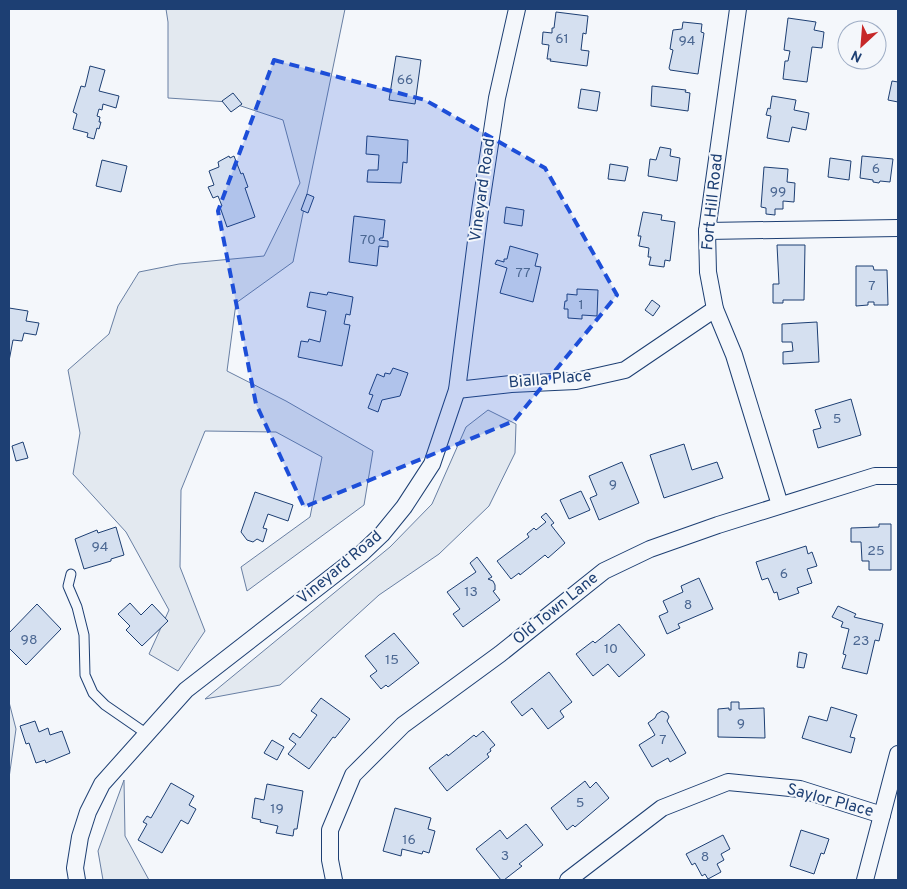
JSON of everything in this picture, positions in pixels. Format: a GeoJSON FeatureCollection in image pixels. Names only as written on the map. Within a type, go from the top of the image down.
{"type":"FeatureCollection","features":[{"type":"Feature","properties":{"kind":"street","name":"Vineyard Road"},"geometry":{"type":"LineString","coordinates":[[77,880],[75,868],[80,836],[88,812],[102,784],[186,690],[361,554],[382,534],[404,507],[432,464],[457,390],[480,210],[496,107],[517,9]]}},
{"type":"Feature","properties":{"kind":"street","name":"Fort Hill Road"},"geometry":{"type":"LineString","coordinates":[[738,9],[707,231],[708,272],[715,309],[734,355],[780,505]]}},
{"type":"Feature","properties":{"kind":"street"},"geometry":{"type":"LineString","coordinates":[[707,231],[898,228]]}},
{"type":"Feature","properties":{"kind":"street","name":"Bialla Place"},"geometry":{"type":"LineString","coordinates":[[457,390],[511,384],[576,381],[625,370],[715,309]]}},
{"type":"Feature","properties":{"kind":"street","name":"Old Town Lane"},"geometry":{"type":"LineString","coordinates":[[334,880],[330,860],[330,830],[353,775],[403,725],[500,654],[604,571],[650,548],[780,505],[874,476],[898,476]]}},
{"type":"Feature","properties":{"kind":"street"},"geometry":{"type":"LineString","coordinates":[[865,880],[898,754]]}},
{"type":"Feature","properties":{"kind":"street","name":"Saylor Place"},"geometry":{"type":"LineString","coordinates":[[568,880],[662,808],[728,782],[800,789],[882,815]]}},
{"type":"Feature","properties":{"kind":"lane"},"geometry":{"type":"LineString","coordinates":[[71,574],[68,586],[77,607],[84,635],[85,675],[90,687],[93,693],[105,705],[147,734]]}},
{"type":"Feature","properties":{"kind":"highlighted area"},"geometry":{"type":"Polygon","coordinates":[[[274,60],[425,100],[545,168],[617,295],[514,421],[304,507],[256,404],[218,211],[274,60]]]}},
{"type":"Feature","properties":{"kind":"shaded area"},"geometry":{"type":"Polygon","coordinates":[[[166,9],[345,9],[293,262],[236,303],[227,371],[286,401],[373,451],[364,505],[247,591],[241,567],[310,517],[322,457],[276,432],[205,431],[181,490],[180,567],[205,631],[178,671],[149,654],[169,610],[126,532],[73,474],[80,433],[68,370],[109,334],[118,306],[139,272],[179,264],[264,256],[300,183],[283,120],[229,102],[168,98],[168,22],[166,9]]]}},
{"type":"Feature","properties":{"kind":"shaded area"},"geometry":{"type":"Polygon","coordinates":[[[488,410],[516,424],[515,453],[489,506],[439,554],[379,595],[280,685],[205,699],[390,547],[432,504],[466,427],[488,410]]]}},
{"type":"Feature","properties":{"kind":"shaded area"},"geometry":{"type":"Polygon","coordinates":[[[9,702],[16,729],[9,778],[9,702]]]}},
{"type":"Feature","properties":{"kind":"shaded area"},"geometry":{"type":"Polygon","coordinates":[[[124,780],[125,836],[149,880],[103,880],[98,851],[124,780]]]}},
{"type":"Feature","properties":{"kind":"building"},"geometry":{"type":"Polygon","coordinates":[[[556,12],[588,16],[586,34],[583,33],[581,50],[589,51],[587,66],[547,59],[549,45],[542,44],[543,32],[552,33],[556,12]]]}},
{"type":"Feature","properties":{"kind":"building"},"geometry":{"type":"Polygon","coordinates":[[[788,18],[816,22],[814,30],[824,32],[822,48],[812,47],[807,82],[783,79],[785,61],[788,61],[790,51],[784,50],[788,18]]]}},
{"type":"Feature","properties":{"kind":"building"},"geometry":{"type":"Polygon","coordinates":[[[683,22],[702,24],[701,32],[704,33],[698,74],[670,70],[669,68],[673,50],[670,49],[673,30],[682,29],[683,22]]]}},
{"type":"Feature","properties":{"kind":"building"},"geometry":{"type":"Polygon","coordinates":[[[396,56],[421,60],[415,104],[389,100],[396,56]]]}},
{"type":"Feature","properties":{"kind":"building"},"geometry":{"type":"Polygon","coordinates":[[[90,66],[105,70],[99,91],[119,96],[116,108],[103,104],[102,110],[99,109],[97,116],[100,117],[99,122],[101,122],[94,139],[87,137],[88,133],[73,129],[77,114],[73,112],[81,86],[85,87],[90,66]]]}},
{"type":"Feature","properties":{"kind":"building"},"geometry":{"type":"Polygon","coordinates":[[[892,81],[898,82],[898,102],[888,100],[892,81]]]}},
{"type":"Feature","properties":{"kind":"building"},"geometry":{"type":"Polygon","coordinates":[[[652,86],[686,90],[685,92],[690,93],[688,111],[651,106],[652,86]]]}},
{"type":"Feature","properties":{"kind":"building"},"geometry":{"type":"Polygon","coordinates":[[[581,89],[600,92],[597,111],[578,108],[581,89]]]}},
{"type":"Feature","properties":{"kind":"building"},"geometry":{"type":"Polygon","coordinates":[[[233,93],[242,104],[231,112],[222,101],[233,93]]]}},
{"type":"Feature","properties":{"kind":"building"},"geometry":{"type":"Polygon","coordinates":[[[772,96],[796,100],[794,110],[809,113],[806,130],[792,127],[789,142],[767,138],[771,116],[766,115],[768,108],[770,109],[772,96]]]}},
{"type":"Feature","properties":{"kind":"building"},"geometry":{"type":"Polygon","coordinates":[[[367,136],[408,140],[407,163],[403,162],[401,183],[367,182],[368,170],[378,170],[379,155],[366,154],[367,136]]]}},
{"type":"Feature","properties":{"kind":"building"},"geometry":{"type":"Polygon","coordinates":[[[660,147],[671,149],[670,156],[680,158],[677,181],[648,176],[650,159],[656,160],[660,147]]]}},
{"type":"Feature","properties":{"kind":"building"},"geometry":{"type":"Polygon","coordinates":[[[229,156],[230,158],[234,156],[241,174],[243,173],[248,187],[245,188],[255,217],[227,227],[218,196],[213,198],[208,187],[214,185],[209,171],[219,167],[218,162],[229,156]]]}},
{"type":"Feature","properties":{"kind":"building"},"geometry":{"type":"Polygon","coordinates":[[[862,156],[893,159],[890,182],[880,181],[879,183],[860,178],[862,156]]]}},
{"type":"Feature","properties":{"kind":"building"},"geometry":{"type":"Polygon","coordinates":[[[830,158],[851,161],[849,180],[828,177],[830,158]]]}},
{"type":"Feature","properties":{"kind":"building"},"geometry":{"type":"Polygon","coordinates":[[[102,160],[127,166],[121,192],[96,186],[102,160]]]}},
{"type":"Feature","properties":{"kind":"building"},"geometry":{"type":"Polygon","coordinates":[[[610,164],[628,167],[625,181],[608,179],[610,164]]]}},
{"type":"Feature","properties":{"kind":"building"},"geometry":{"type":"Polygon","coordinates":[[[764,167],[788,169],[787,182],[795,183],[794,202],[783,201],[783,209],[775,209],[775,215],[766,214],[766,208],[761,207],[764,167]]]}},
{"type":"Feature","properties":{"kind":"building"},"geometry":{"type":"Polygon","coordinates":[[[307,194],[314,197],[308,213],[301,210],[307,194]]]}},
{"type":"Feature","properties":{"kind":"building"},"geometry":{"type":"Polygon","coordinates":[[[506,207],[524,210],[522,226],[504,223],[506,207]]]}},
{"type":"Feature","properties":{"kind":"building"},"geometry":{"type":"Polygon","coordinates":[[[643,212],[662,215],[661,220],[675,222],[670,261],[665,260],[664,267],[649,265],[651,257],[648,257],[649,248],[639,246],[641,236],[638,236],[643,212]]]}},
{"type":"Feature","properties":{"kind":"building"},"geometry":{"type":"Polygon","coordinates":[[[354,216],[385,220],[383,238],[379,240],[388,241],[388,247],[379,246],[377,266],[349,262],[354,216]]]}},
{"type":"Feature","properties":{"kind":"building"},"geometry":{"type":"Polygon","coordinates":[[[777,245],[805,245],[804,300],[783,300],[783,303],[773,303],[773,284],[779,284],[777,245]]]}},
{"type":"Feature","properties":{"kind":"building"},"geometry":{"type":"Polygon","coordinates":[[[510,246],[538,254],[535,266],[541,267],[533,302],[500,293],[507,268],[495,264],[497,260],[504,262],[504,259],[507,259],[510,246]]]}},
{"type":"Feature","properties":{"kind":"building"},"geometry":{"type":"Polygon","coordinates":[[[856,266],[873,266],[874,270],[887,270],[888,305],[874,305],[874,302],[868,302],[868,305],[856,306],[856,266]]]}},
{"type":"Feature","properties":{"kind":"building"},"geometry":{"type":"Polygon","coordinates":[[[577,289],[598,290],[597,316],[582,315],[582,319],[568,318],[568,309],[564,309],[567,294],[577,295],[577,289]]]}},
{"type":"Feature","properties":{"kind":"building"},"geometry":{"type":"Polygon","coordinates":[[[310,292],[327,295],[328,292],[353,297],[350,315],[346,314],[344,324],[350,325],[342,366],[298,357],[301,341],[308,342],[309,339],[320,342],[326,311],[307,307],[310,292]]]}},
{"type":"Feature","properties":{"kind":"building"},"geometry":{"type":"Polygon","coordinates":[[[652,300],[660,306],[653,316],[645,310],[652,300]]]}},
{"type":"Feature","properties":{"kind":"building"},"geometry":{"type":"Polygon","coordinates":[[[9,308],[28,311],[26,321],[39,323],[36,335],[24,333],[22,341],[13,340],[9,361],[9,308]]]}},
{"type":"Feature","properties":{"kind":"building"},"geometry":{"type":"Polygon","coordinates":[[[817,322],[819,362],[783,364],[783,352],[793,351],[792,342],[782,342],[782,324],[817,322]]]}},
{"type":"Feature","properties":{"kind":"building"},"geometry":{"type":"Polygon","coordinates":[[[393,368],[408,373],[400,396],[382,400],[378,412],[368,408],[373,395],[369,394],[377,374],[384,377],[385,373],[390,374],[393,368]]]}},
{"type":"Feature","properties":{"kind":"building"},"geometry":{"type":"Polygon","coordinates":[[[851,399],[861,435],[818,448],[813,430],[821,428],[815,410],[851,399]]]}},
{"type":"Feature","properties":{"kind":"building"},"geometry":{"type":"Polygon","coordinates":[[[23,442],[28,458],[16,461],[12,446],[23,442]]]}},
{"type":"Feature","properties":{"kind":"building"},"geometry":{"type":"Polygon","coordinates":[[[684,444],[692,470],[717,462],[723,478],[664,498],[650,455],[684,444]]]}},
{"type":"Feature","properties":{"kind":"building"},"geometry":{"type":"Polygon","coordinates":[[[622,462],[639,503],[599,520],[590,498],[597,495],[589,476],[622,462]]]}},
{"type":"Feature","properties":{"kind":"building"},"geometry":{"type":"Polygon","coordinates":[[[581,491],[590,510],[569,519],[560,500],[581,491]]]}},
{"type":"Feature","properties":{"kind":"building"},"geometry":{"type":"Polygon","coordinates":[[[255,492],[293,505],[288,521],[268,514],[263,528],[267,529],[263,542],[257,539],[253,542],[247,540],[241,532],[255,492]]]}},
{"type":"Feature","properties":{"kind":"building"},"geometry":{"type":"Polygon","coordinates":[[[546,513],[554,523],[551,525],[565,543],[548,558],[545,555],[520,575],[519,573],[511,579],[497,561],[529,537],[527,534],[534,528],[536,530],[546,522],[541,517],[546,513]]]}},
{"type":"Feature","properties":{"kind":"building"},"geometry":{"type":"Polygon","coordinates":[[[879,524],[891,524],[891,570],[869,570],[869,561],[862,561],[861,542],[851,542],[851,528],[879,527],[879,524]]]}},
{"type":"Feature","properties":{"kind":"building"},"geometry":{"type":"Polygon","coordinates":[[[116,527],[124,555],[84,569],[75,539],[97,530],[98,533],[116,527]]]}},
{"type":"Feature","properties":{"kind":"building"},"geometry":{"type":"Polygon","coordinates":[[[806,546],[808,554],[812,552],[817,566],[807,569],[812,583],[797,588],[799,593],[779,600],[777,592],[774,593],[768,578],[762,580],[756,562],[806,546]]]}},
{"type":"Feature","properties":{"kind":"building"},"geometry":{"type":"Polygon","coordinates":[[[477,557],[492,577],[488,579],[493,581],[495,590],[493,591],[500,600],[463,627],[453,614],[460,609],[447,592],[476,572],[470,563],[477,557]]]}},
{"type":"Feature","properties":{"kind":"building"},"geometry":{"type":"Polygon","coordinates":[[[699,578],[713,609],[678,624],[680,628],[667,634],[659,616],[668,612],[663,601],[683,592],[681,586],[699,578]]]}},
{"type":"Feature","properties":{"kind":"building"},"geometry":{"type":"Polygon","coordinates":[[[130,603],[141,615],[152,604],[168,621],[142,646],[126,630],[130,626],[118,614],[130,603]]]}},
{"type":"Feature","properties":{"kind":"building"},"geometry":{"type":"Polygon","coordinates":[[[37,604],[61,629],[26,665],[9,648],[9,633],[37,604]]]}},
{"type":"Feature","properties":{"kind":"building"},"geometry":{"type":"Polygon","coordinates":[[[838,606],[856,614],[854,617],[883,624],[879,641],[875,640],[867,674],[842,668],[846,655],[843,654],[849,629],[841,627],[843,622],[832,617],[838,606]]]}},
{"type":"Feature","properties":{"kind":"building"},"geometry":{"type":"Polygon","coordinates":[[[619,624],[645,655],[619,677],[608,664],[593,676],[576,654],[593,641],[595,643],[619,624]]]}},
{"type":"Feature","properties":{"kind":"building"},"geometry":{"type":"Polygon","coordinates":[[[394,633],[419,663],[388,687],[386,685],[381,689],[370,676],[377,671],[365,656],[394,633]]]}},
{"type":"Feature","properties":{"kind":"building"},"geometry":{"type":"Polygon","coordinates":[[[799,652],[807,654],[804,668],[797,667],[799,652]]]}},
{"type":"Feature","properties":{"kind":"building"},"geometry":{"type":"Polygon","coordinates":[[[549,672],[572,702],[560,711],[564,717],[548,729],[532,708],[522,716],[511,702],[549,672]]]}},
{"type":"Feature","properties":{"kind":"building"},"geometry":{"type":"Polygon","coordinates":[[[321,698],[350,719],[335,738],[333,737],[309,769],[288,754],[296,744],[289,739],[293,733],[300,738],[317,715],[311,711],[321,698]]]}},
{"type":"Feature","properties":{"kind":"building"},"geometry":{"type":"Polygon","coordinates":[[[731,702],[739,702],[739,709],[764,708],[765,738],[718,737],[718,709],[729,708],[731,710],[731,702]]]}},
{"type":"Feature","properties":{"kind":"building"},"geometry":{"type":"Polygon","coordinates":[[[831,707],[857,715],[850,737],[855,738],[851,753],[802,738],[809,716],[827,721],[831,707]]]}},
{"type":"Feature","properties":{"kind":"building"},"geometry":{"type":"Polygon","coordinates":[[[662,711],[667,713],[669,717],[667,721],[686,753],[670,762],[668,758],[652,767],[639,745],[655,735],[648,723],[662,711]]]}},
{"type":"Feature","properties":{"kind":"building"},"geometry":{"type":"Polygon","coordinates":[[[35,721],[39,732],[48,728],[50,735],[62,731],[70,753],[46,763],[45,760],[36,763],[29,743],[26,744],[20,726],[35,721]]]}},
{"type":"Feature","properties":{"kind":"building"},"geometry":{"type":"Polygon","coordinates":[[[483,731],[495,745],[487,754],[489,757],[447,791],[429,768],[447,754],[448,756],[474,735],[476,737],[483,731]]]}},
{"type":"Feature","properties":{"kind":"building"},"geometry":{"type":"Polygon","coordinates":[[[272,740],[284,747],[277,760],[264,753],[272,740]]]}},
{"type":"Feature","properties":{"kind":"building"},"geometry":{"type":"Polygon","coordinates":[[[585,781],[590,788],[596,782],[609,798],[575,827],[573,825],[567,830],[551,808],[585,781]]]}},
{"type":"Feature","properties":{"kind":"building"},"geometry":{"type":"Polygon","coordinates":[[[171,783],[194,796],[189,805],[196,809],[188,824],[181,820],[162,853],[138,840],[147,824],[143,822],[147,816],[151,818],[171,783]]]}},
{"type":"Feature","properties":{"kind":"building"},"geometry":{"type":"Polygon","coordinates":[[[267,784],[303,791],[297,829],[294,829],[293,836],[276,833],[278,826],[252,818],[255,798],[264,800],[267,784]]]}},
{"type":"Feature","properties":{"kind":"building"},"geometry":{"type":"Polygon","coordinates":[[[395,808],[431,818],[428,829],[435,831],[429,853],[423,851],[422,854],[402,849],[401,856],[383,851],[395,808]]]}},
{"type":"Feature","properties":{"kind":"building"},"geometry":{"type":"Polygon","coordinates":[[[526,824],[543,845],[519,864],[522,866],[504,880],[501,880],[476,849],[500,830],[507,839],[526,824]]]}},
{"type":"Feature","properties":{"kind":"building"},"geometry":{"type":"Polygon","coordinates":[[[801,830],[829,839],[824,854],[821,853],[814,874],[790,866],[801,830]]]}},
{"type":"Feature","properties":{"kind":"building"},"geometry":{"type":"Polygon","coordinates":[[[723,835],[730,849],[721,854],[724,860],[717,864],[721,872],[708,879],[705,874],[702,876],[695,863],[692,865],[686,854],[723,835]]]}}]}
